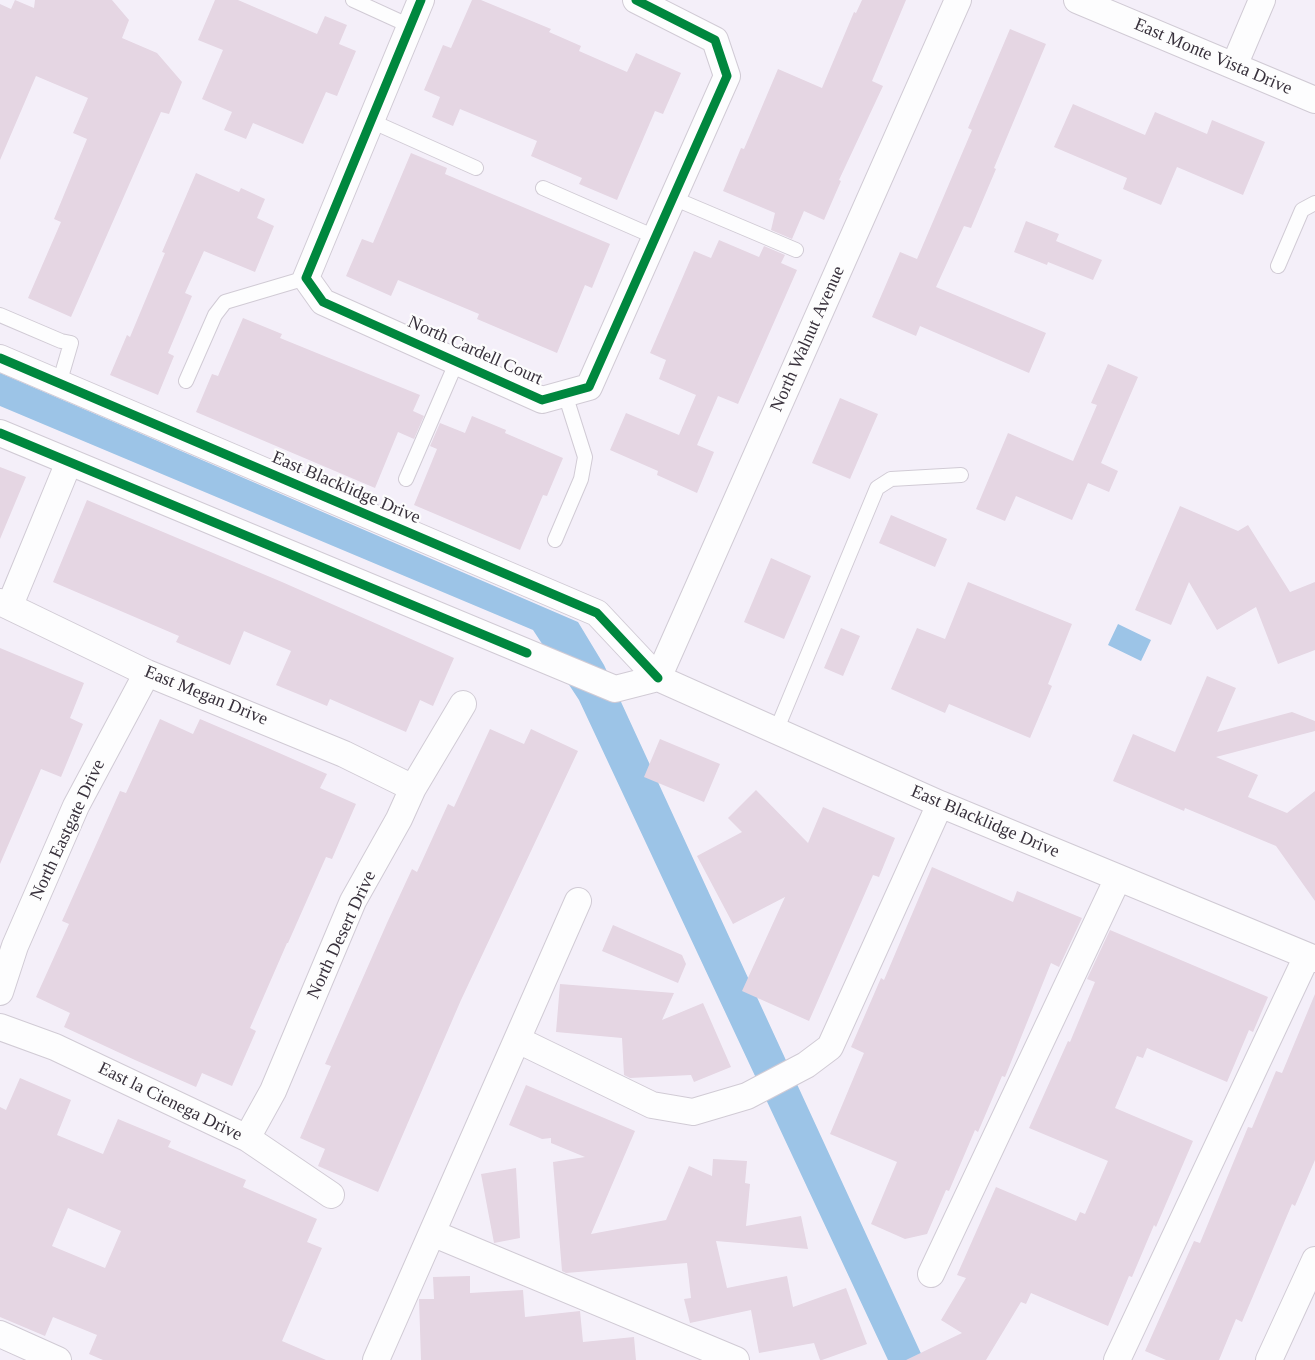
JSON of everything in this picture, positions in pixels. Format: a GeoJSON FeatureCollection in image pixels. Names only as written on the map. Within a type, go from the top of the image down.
{"type":"FeatureCollection","features":[{"type":"Feature","properties":{"kind":"street"},"geometry":{"type":"LineString","coordinates":[[306,278],[421,0]]}},
{"type":"Feature","properties":{"kind":"street","name":"North Cardell Court"},"geometry":{"type":"LineString","coordinates":[[306,278],[323,302],[543,400],[589,387],[727,76],[715,40],[636,0]]}},
{"type":"Feature","properties":{"kind":"street","name":"North Walnut Avenue"},"geometry":{"type":"LineString","coordinates":[[658,678],[958,0]]}},
{"type":"Feature","properties":{"kind":"street","name":"East Monte Vista Drive"},"geometry":{"type":"LineString","coordinates":[[1077,0],[1315,100]]}},
{"type":"Feature","properties":{"kind":"street"},"geometry":{"type":"LineString","coordinates":[[1234,66],[1262,0]]}},
{"type":"Feature","properties":{"kind":"street","name":"East Blacklidge Drive"},"geometry":{"type":"LineString","coordinates":[[0,358],[597,613],[658,678],[940,804],[1311,958]]}},
{"type":"Feature","properties":{"kind":"street"},"geometry":{"type":"LineString","coordinates":[[0,433],[615,689],[658,678]]}},
{"type":"Feature","properties":{"kind":"street"},"geometry":{"type":"LineString","coordinates":[[5,604],[69,462]]}},
{"type":"Feature","properties":{"kind":"street","name":"East Megan Drive"},"geometry":{"type":"LineString","coordinates":[[5,604],[147,673],[344,754],[413,788]]}},
{"type":"Feature","properties":{"kind":"street","name":"North Eastgate Drive"},"geometry":{"type":"LineString","coordinates":[[0,992],[15,946],[76,806],[147,673]]}},
{"type":"Feature","properties":{"kind":"street","name":"North Desert Drive"},"geometry":{"type":"LineString","coordinates":[[247,1138],[273,1091],[353,901],[399,819],[413,788],[463,704]]}},
{"type":"Feature","properties":{"kind":"street"},"geometry":{"type":"LineString","coordinates":[[518,1040],[652,1105],[693,1112],[747,1096],[806,1065],[830,1047],[940,804]]}},
{"type":"Feature","properties":{"kind":"street"},"geometry":{"type":"LineString","coordinates":[[931,1274],[1118,878]]}},
{"type":"Feature","properties":{"kind":"street"},"geometry":{"type":"LineString","coordinates":[[376,1360],[578,902]]}},
{"type":"Feature","properties":{"kind":"street"},"geometry":{"type":"LineString","coordinates":[[1117,1360],[1311,958]]}},
{"type":"Feature","properties":{"kind":"street","name":"East la Cienega Drive"},"geometry":{"type":"LineString","coordinates":[[0,1027],[55,1047],[247,1138],[331,1195]]}},
{"type":"Feature","properties":{"kind":"street"},"geometry":{"type":"LineString","coordinates":[[432,1233],[736,1360]]}},
{"type":"Feature","properties":{"kind":"street"},"geometry":{"type":"LineString","coordinates":[[1269,1360],[1315,1260]]}},
{"type":"Feature","properties":{"kind":"street"},"geometry":{"type":"LineString","coordinates":[[0,1334],[58,1360]]}},
{"type":"Feature","properties":{"kind":"lane"},"geometry":{"type":"LineString","coordinates":[[353,0],[410,26]]}},
{"type":"Feature","properties":{"kind":"lane"},"geometry":{"type":"LineString","coordinates":[[371,121],[476,168]]}},
{"type":"Feature","properties":{"kind":"lane"},"geometry":{"type":"LineString","coordinates":[[543,188],[655,237]]}},
{"type":"Feature","properties":{"kind":"lane"},"geometry":{"type":"LineString","coordinates":[[673,198],[796,250]]}},
{"type":"Feature","properties":{"kind":"lane"},"geometry":{"type":"LineString","coordinates":[[1278,266],[1302,210],[1315,203]]}},
{"type":"Feature","properties":{"kind":"lane"},"geometry":{"type":"LineString","coordinates":[[186,381],[216,315],[225,302],[306,278]]}},
{"type":"Feature","properties":{"kind":"lane"},"geometry":{"type":"LineString","coordinates":[[0,315],[61,341],[71,343],[59,384]]}},
{"type":"Feature","properties":{"kind":"lane"},"geometry":{"type":"LineString","coordinates":[[406,479],[457,361]]}},
{"type":"Feature","properties":{"kind":"lane"},"geometry":{"type":"LineString","coordinates":[[555,540],[581,479],[585,457],[565,394]]}},
{"type":"Feature","properties":{"kind":"lane"},"geometry":{"type":"LineString","coordinates":[[776,731],[877,488],[891,478],[961,475]]}},
{"type":"Feature","properties":{"kind":"water"},"geometry":{"type":"Polygon","coordinates":[[[0,373],[578,622],[604,665],[924,1360],[888,1360],[579,700],[533,630],[0,406],[0,373]]]}},
{"type":"Feature","properties":{"kind":"water"},"geometry":{"type":"Polygon","coordinates":[[[1118,624],[1151,640],[1141,661],[1108,645],[1118,624]]]}},
{"type":"Feature","properties":{"kind":"building"},"geometry":{"type":"Polygon","coordinates":[[[15,0],[34,8],[35,0],[112,0],[129,20],[122,38],[157,53],[182,82],[169,114],[161,112],[71,317],[28,298],[61,222],[54,219],[87,139],[73,133],[88,98],[36,76],[0,160],[0,4],[11,9],[15,0]]]}},
{"type":"Feature","properties":{"kind":"building"},"geometry":{"type":"Polygon","coordinates":[[[215,0],[238,0],[317,34],[325,16],[347,25],[339,44],[356,51],[337,96],[326,92],[303,144],[253,123],[246,139],[224,130],[232,112],[202,99],[223,50],[198,40],[215,0]]]}},
{"type":"Feature","properties":{"kind":"building"},"geometry":{"type":"Polygon","coordinates":[[[472,0],[481,0],[551,29],[549,32],[581,46],[579,51],[627,72],[636,53],[681,73],[663,114],[655,111],[617,200],[579,184],[582,178],[531,156],[537,141],[460,109],[453,126],[432,117],[440,97],[424,90],[443,45],[451,48],[472,0]]]}},
{"type":"Feature","properties":{"kind":"building"},"geometry":{"type":"Polygon","coordinates":[[[862,0],[906,0],[872,81],[883,86],[839,180],[841,181],[824,220],[804,211],[792,239],[771,230],[775,213],[723,191],[741,148],[744,149],[778,69],[822,88],[854,12],[856,13],[862,0]]]}},
{"type":"Feature","properties":{"kind":"building"},"geometry":{"type":"Polygon","coordinates":[[[1010,29],[1046,44],[971,228],[964,226],[936,287],[1046,333],[1029,373],[920,326],[916,336],[872,317],[900,252],[917,259],[972,130],[968,128],[1010,29]]]}},
{"type":"Feature","properties":{"kind":"building"},"geometry":{"type":"Polygon","coordinates":[[[1073,104],[1145,135],[1155,112],[1207,134],[1212,120],[1265,142],[1243,195],[1177,167],[1161,205],[1123,189],[1127,178],[1054,147],[1073,104]]]}},
{"type":"Feature","properties":{"kind":"building"},"geometry":{"type":"Polygon","coordinates":[[[411,153],[447,168],[445,174],[610,244],[592,288],[585,285],[557,353],[477,319],[479,314],[398,280],[391,296],[346,276],[362,239],[373,243],[411,153]]]}},
{"type":"Feature","properties":{"kind":"building"},"geometry":{"type":"Polygon","coordinates":[[[196,173],[239,192],[241,188],[265,199],[257,218],[274,226],[255,272],[204,251],[185,293],[192,296],[168,353],[174,356],[158,395],[110,375],[127,335],[130,337],[165,253],[162,252],[196,173]]]}},
{"type":"Feature","properties":{"kind":"building"},"geometry":{"type":"Polygon","coordinates":[[[1026,221],[1059,234],[1056,241],[1102,260],[1093,280],[1048,262],[1047,265],[1014,252],[1026,221]]]}},
{"type":"Feature","properties":{"kind":"building"},"geometry":{"type":"Polygon","coordinates":[[[719,240],[759,257],[764,246],[785,255],[781,263],[797,270],[738,404],[718,396],[697,445],[714,452],[697,493],[657,475],[658,471],[610,450],[626,413],[679,435],[696,395],[659,379],[666,360],[650,353],[694,251],[711,258],[719,240]]]}},
{"type":"Feature","properties":{"kind":"building"},"geometry":{"type":"Polygon","coordinates":[[[243,318],[282,334],[280,338],[420,395],[413,411],[424,416],[414,439],[398,432],[375,488],[196,412],[212,374],[218,376],[243,318]]]}},
{"type":"Feature","properties":{"kind":"building"},"geometry":{"type":"Polygon","coordinates":[[[1108,364],[1138,377],[1101,463],[1118,471],[1109,492],[1088,483],[1072,520],[1016,496],[1005,521],[976,509],[1008,433],[1073,461],[1097,405],[1091,403],[1108,364]]]}},
{"type":"Feature","properties":{"kind":"building"},"geometry":{"type":"Polygon","coordinates":[[[840,398],[878,414],[850,479],[812,463],[840,398]]]}},
{"type":"Feature","properties":{"kind":"building"},"geometry":{"type":"Polygon","coordinates":[[[472,416],[563,458],[547,496],[543,495],[520,550],[414,505],[437,449],[430,446],[440,423],[465,433],[472,416]]]}},
{"type":"Feature","properties":{"kind":"building"},"geometry":{"type":"Polygon","coordinates":[[[0,467],[26,477],[0,539],[0,467]]]}},
{"type":"Feature","properties":{"kind":"building"},"geometry":{"type":"Polygon","coordinates":[[[87,500],[454,658],[433,706],[420,700],[406,732],[330,699],[327,706],[276,685],[291,651],[244,631],[230,665],[176,642],[179,636],[53,582],[87,500]]]}},
{"type":"Feature","properties":{"kind":"building"},"geometry":{"type":"Polygon","coordinates":[[[1180,506],[1238,531],[1248,525],[1290,592],[1315,582],[1315,650],[1278,664],[1256,607],[1217,630],[1189,582],[1171,625],[1135,610],[1180,506]]]}},
{"type":"Feature","properties":{"kind":"building"},"geometry":{"type":"Polygon","coordinates":[[[891,515],[947,539],[935,567],[879,543],[891,515]]]}},
{"type":"Feature","properties":{"kind":"building"},"geometry":{"type":"Polygon","coordinates":[[[771,558],[811,576],[784,639],[744,622],[771,558]]]}},
{"type":"Feature","properties":{"kind":"building"},"geometry":{"type":"Polygon","coordinates":[[[968,582],[1072,624],[1048,684],[1052,686],[1030,738],[949,704],[945,713],[891,689],[917,628],[945,639],[968,582]]]}},
{"type":"Feature","properties":{"kind":"building"},"geometry":{"type":"Polygon","coordinates":[[[841,628],[860,636],[843,676],[824,668],[841,628]]]}},
{"type":"Feature","properties":{"kind":"building"},"geometry":{"type":"Polygon","coordinates":[[[0,648],[84,683],[70,718],[83,724],[61,777],[41,769],[0,864],[0,648]]]}},
{"type":"Feature","properties":{"kind":"building"},"geometry":{"type":"Polygon","coordinates":[[[1207,676],[1236,688],[1217,732],[1292,712],[1315,721],[1315,731],[1216,757],[1258,775],[1248,797],[1287,813],[1315,791],[1315,901],[1276,846],[1113,781],[1133,734],[1175,752],[1207,676]]]}},
{"type":"Feature","properties":{"kind":"building"},"geometry":{"type":"Polygon","coordinates":[[[160,719],[193,734],[200,719],[270,749],[327,774],[320,788],[356,804],[332,859],[326,857],[287,943],[250,1028],[256,1031],[232,1086],[202,1073],[196,1087],[135,1060],[64,1027],[70,1013],[36,997],[69,924],[62,921],[120,791],[126,793],[160,719]]]}},
{"type":"Feature","properties":{"kind":"building"},"geometry":{"type":"Polygon","coordinates":[[[490,729],[524,744],[531,729],[578,751],[461,1000],[378,1192],[318,1166],[325,1149],[300,1138],[331,1066],[325,1064],[412,869],[417,872],[448,804],[454,807],[490,729]]]}},
{"type":"Feature","properties":{"kind":"building"},"geometry":{"type":"Polygon","coordinates":[[[660,739],[720,764],[704,802],[644,777],[660,739]]]}},
{"type":"Feature","properties":{"kind":"building"},"geometry":{"type":"Polygon","coordinates":[[[756,790],[808,843],[823,807],[895,838],[879,877],[873,875],[809,1021],[742,991],[785,897],[733,924],[697,856],[742,832],[728,818],[756,790]]]}},
{"type":"Feature","properties":{"kind":"building"},"geometry":{"type":"Polygon","coordinates":[[[932,867],[1013,902],[1017,891],[1082,918],[1059,967],[1051,963],[1005,1077],[1002,1076],[978,1132],[975,1130],[949,1191],[946,1190],[927,1234],[905,1239],[871,1224],[897,1162],[830,1134],[864,1053],[851,1047],[881,978],[884,980],[932,867]]]}},
{"type":"Feature","properties":{"kind":"building"},"geometry":{"type":"Polygon","coordinates":[[[613,925],[682,955],[686,964],[678,983],[602,951],[613,925]]]}},
{"type":"Feature","properties":{"kind":"building"},"geometry":{"type":"Polygon","coordinates":[[[1110,930],[1268,997],[1253,1032],[1249,1030],[1227,1082],[1147,1048],[1143,1058],[1137,1056],[1115,1108],[1193,1141],[1156,1227],[1154,1225],[1132,1277],[1129,1276],[1108,1326],[1031,1293],[1026,1304],[1021,1302],[986,1360],[906,1360],[962,1333],[941,1320],[966,1278],[957,1275],[996,1187],[1076,1221],[1080,1212],[1085,1214],[1108,1161],[1029,1128],[1068,1041],[1070,1042],[1095,982],[1087,979],[1110,930]]]}},
{"type":"Feature","properties":{"kind":"building"},"geometry":{"type":"Polygon","coordinates":[[[560,984],[674,993],[662,1020],[703,1003],[731,1067],[694,1082],[691,1075],[630,1078],[624,1075],[622,1038],[556,1032],[560,984]]]}},
{"type":"Feature","properties":{"kind":"building"},"geometry":{"type":"Polygon","coordinates":[[[1315,994],[1315,1160],[1295,1206],[1292,1204],[1242,1322],[1236,1319],[1219,1360],[1166,1360],[1145,1351],[1194,1241],[1200,1243],[1248,1127],[1252,1128],[1276,1071],[1282,1073],[1315,994]]]}},
{"type":"Feature","properties":{"kind":"building"},"geometry":{"type":"Polygon","coordinates":[[[20,1078],[71,1100],[57,1135],[103,1154],[118,1119],[171,1141],[168,1147],[246,1180],[243,1187],[317,1219],[307,1242],[322,1248],[282,1341],[326,1360],[103,1360],[89,1354],[97,1335],[53,1317],[45,1336],[0,1317],[0,1107],[6,1110],[20,1078]],[[68,1208],[52,1246],[105,1268],[121,1231],[68,1208]]]}},
{"type":"Feature","properties":{"kind":"building"},"geometry":{"type":"Polygon","coordinates":[[[526,1085],[635,1131],[591,1234],[666,1220],[689,1166],[712,1176],[713,1159],[747,1161],[745,1183],[750,1184],[746,1226],[801,1216],[808,1249],[716,1241],[727,1288],[787,1276],[793,1307],[846,1288],[867,1344],[822,1360],[820,1360],[814,1343],[759,1353],[751,1310],[690,1323],[684,1299],[691,1298],[687,1263],[566,1273],[562,1271],[553,1162],[585,1157],[551,1143],[551,1138],[542,1139],[509,1125],[526,1085]]]}},
{"type":"Feature","properties":{"kind":"building"},"geometry":{"type":"Polygon","coordinates":[[[516,1168],[520,1238],[494,1243],[481,1174],[516,1168]]]}},
{"type":"Feature","properties":{"kind":"building"},"geometry":{"type":"Polygon","coordinates":[[[470,1276],[470,1293],[523,1290],[525,1317],[580,1311],[583,1342],[634,1337],[636,1360],[421,1360],[419,1299],[434,1299],[433,1277],[470,1276]]]}},
{"type":"Feature","properties":{"kind":"cycle path"},"geometry":{"type":"LineString","coordinates":[[421,0],[306,278],[323,302],[542,400],[589,387],[727,76],[715,40],[636,0]]}},
{"type":"Feature","properties":{"kind":"cycle path"},"geometry":{"type":"LineString","coordinates":[[0,358],[597,613],[658,678]]}},
{"type":"Feature","properties":{"kind":"cycle path"},"geometry":{"type":"LineString","coordinates":[[0,433],[527,653]]}}]}
